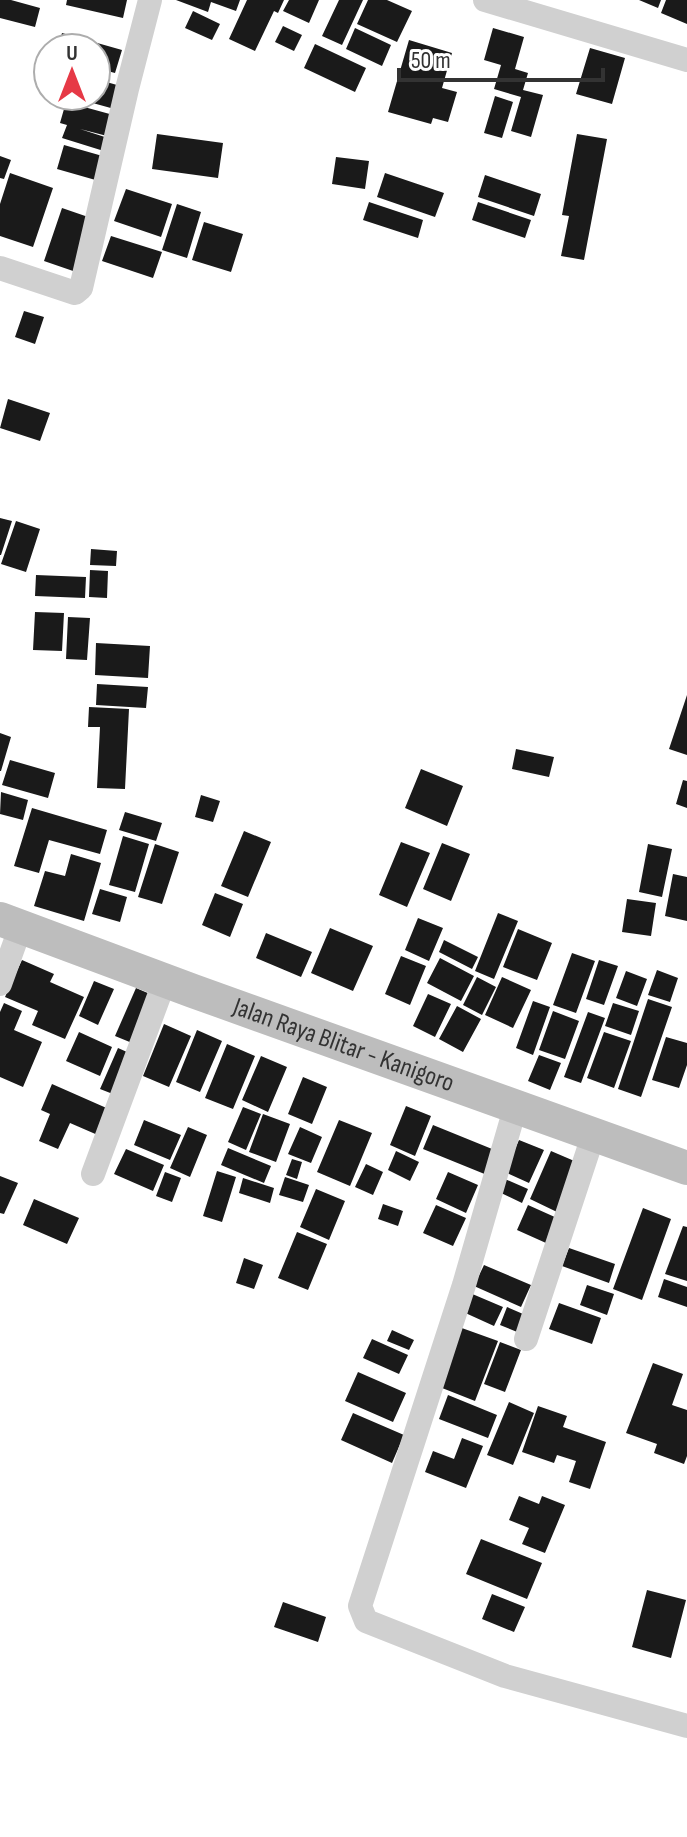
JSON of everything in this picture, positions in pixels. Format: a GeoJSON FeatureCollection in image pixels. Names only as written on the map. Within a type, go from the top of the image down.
{"type":"FeatureCollection","features":[{"type":"Feature","properties":{"kind":"main road","name":"Jalan Raya Blitar - Kanigoro"},"geometry":{"type":"LineString","coordinates":[[11,923],[687,1168]]}},
{"type":"Feature","properties":{"kind":"street"},"geometry":{"type":"LineString","coordinates":[[0,268],[75,293],[81,288],[150,0]]}},
{"type":"Feature","properties":{"kind":"street"},"geometry":{"type":"LineString","coordinates":[[485,0],[687,60]]}},
{"type":"Feature","properties":{"kind":"street"},"geometry":{"type":"LineString","coordinates":[[0,984],[11,923]]}},
{"type":"Feature","properties":{"kind":"street"},"geometry":{"type":"LineString","coordinates":[[93,1174],[165,980]]}},
{"type":"Feature","properties":{"kind":"street"},"geometry":{"type":"LineString","coordinates":[[516,1105],[464,1285],[360,1606],[362,1614],[366,1621],[505,1676],[687,1726]]}},
{"type":"Feature","properties":{"kind":"street"},"geometry":{"type":"LineString","coordinates":[[526,1339],[594,1133]]}},
{"type":"Feature","properties":{"kind":"building"},"geometry":{"type":"Polygon","coordinates":[[[0,0],[40,8],[35,27],[0,18],[0,0]]]}},
{"type":"Feature","properties":{"kind":"building"},"geometry":{"type":"Polygon","coordinates":[[[67,0],[127,0],[123,18],[66,5],[67,0]]]}},
{"type":"Feature","properties":{"kind":"building"},"geometry":{"type":"Polygon","coordinates":[[[176,0],[240,0],[236,11],[211,2],[208,12],[176,0]]]}},
{"type":"Feature","properties":{"kind":"building"},"geometry":{"type":"Polygon","coordinates":[[[247,0],[284,0],[278,13],[274,11],[255,51],[229,39],[247,0]]]}},
{"type":"Feature","properties":{"kind":"building"},"geometry":{"type":"Polygon","coordinates":[[[289,0],[319,0],[309,23],[283,11],[289,0]]]}},
{"type":"Feature","properties":{"kind":"building"},"geometry":{"type":"Polygon","coordinates":[[[339,0],[363,0],[342,45],[322,36],[339,0]]]}},
{"type":"Feature","properties":{"kind":"building"},"geometry":{"type":"Polygon","coordinates":[[[368,0],[387,0],[412,11],[397,42],[357,24],[368,0]]]}},
{"type":"Feature","properties":{"kind":"building"},"geometry":{"type":"Polygon","coordinates":[[[639,0],[661,0],[658,8],[639,0]]]}},
{"type":"Feature","properties":{"kind":"building"},"geometry":{"type":"Polygon","coordinates":[[[666,0],[687,0],[687,24],[661,13],[666,0]]]}},
{"type":"Feature","properties":{"kind":"building"},"geometry":{"type":"Polygon","coordinates":[[[193,11],[220,24],[212,40],[185,28],[193,11]]]}},
{"type":"Feature","properties":{"kind":"building"},"geometry":{"type":"Polygon","coordinates":[[[283,26],[302,35],[294,51],[275,42],[283,26]]]}},
{"type":"Feature","properties":{"kind":"building"},"geometry":{"type":"Polygon","coordinates":[[[355,28],[391,45],[382,66],[346,49],[355,28]]]}},
{"type":"Feature","properties":{"kind":"building"},"geometry":{"type":"Polygon","coordinates":[[[493,28],[524,37],[515,69],[528,73],[523,90],[543,95],[531,137],[511,131],[521,97],[494,89],[501,65],[484,60],[493,28]]]}},
{"type":"Feature","properties":{"kind":"building"},"geometry":{"type":"Polygon","coordinates":[[[409,40],[452,53],[442,88],[457,92],[448,122],[433,118],[431,124],[388,112],[409,40]]]}},
{"type":"Feature","properties":{"kind":"building"},"geometry":{"type":"Polygon","coordinates":[[[315,44],[366,68],[355,92],[304,68],[315,44]]]}},
{"type":"Feature","properties":{"kind":"building"},"geometry":{"type":"Polygon","coordinates":[[[112,47],[122,50],[115,73],[112,72],[112,47]]]}},
{"type":"Feature","properties":{"kind":"building"},"geometry":{"type":"Polygon","coordinates":[[[590,48],[625,58],[612,104],[576,94],[590,48]]]}},
{"type":"Feature","properties":{"kind":"building"},"geometry":{"type":"Polygon","coordinates":[[[112,84],[124,87],[118,110],[112,108],[112,84]]]}},
{"type":"Feature","properties":{"kind":"building"},"geometry":{"type":"Polygon","coordinates":[[[495,96],[513,102],[502,138],[484,133],[495,96]]]}},
{"type":"Feature","properties":{"kind":"building"},"geometry":{"type":"Polygon","coordinates":[[[63,112],[102,112],[117,116],[111,137],[80,129],[111,139],[107,152],[62,138],[67,125],[60,123],[63,112]]]}},
{"type":"Feature","properties":{"kind":"building"},"geometry":{"type":"Polygon","coordinates":[[[157,134],[223,143],[218,178],[152,169],[157,134]]]}},
{"type":"Feature","properties":{"kind":"building"},"geometry":{"type":"Polygon","coordinates":[[[577,134],[607,139],[584,260],[561,256],[569,216],[562,215],[577,134]]]}},
{"type":"Feature","properties":{"kind":"building"},"geometry":{"type":"Polygon","coordinates":[[[64,145],[106,157],[99,181],[57,169],[64,145]]]}},
{"type":"Feature","properties":{"kind":"building"},"geometry":{"type":"Polygon","coordinates":[[[0,156],[11,160],[4,179],[0,178],[0,156]]]}},
{"type":"Feature","properties":{"kind":"building"},"geometry":{"type":"Polygon","coordinates":[[[336,157],[369,161],[365,189],[332,184],[336,157]]]}},
{"type":"Feature","properties":{"kind":"building"},"geometry":{"type":"Polygon","coordinates":[[[10,173],[53,188],[33,247],[0,236],[0,204],[10,173]]]}},
{"type":"Feature","properties":{"kind":"building"},"geometry":{"type":"Polygon","coordinates":[[[385,173],[444,193],[435,217],[377,197],[385,173]]]}},
{"type":"Feature","properties":{"kind":"building"},"geometry":{"type":"Polygon","coordinates":[[[485,175],[541,194],[534,216],[478,197],[485,175]]]}},
{"type":"Feature","properties":{"kind":"building"},"geometry":{"type":"Polygon","coordinates":[[[126,189],[172,204],[161,237],[114,221],[126,189]]]}},
{"type":"Feature","properties":{"kind":"building"},"geometry":{"type":"Polygon","coordinates":[[[369,202],[423,220],[418,238],[363,220],[369,202]]]}},
{"type":"Feature","properties":{"kind":"building"},"geometry":{"type":"Polygon","coordinates":[[[478,202],[531,220],[525,238],[472,220],[478,202]]]}},
{"type":"Feature","properties":{"kind":"building"},"geometry":{"type":"Polygon","coordinates":[[[177,204],[201,212],[187,258],[162,250],[177,204]]]}},
{"type":"Feature","properties":{"kind":"building"},"geometry":{"type":"Polygon","coordinates":[[[62,208],[94,219],[76,272],[44,261],[62,208]]]}},
{"type":"Feature","properties":{"kind":"building"},"geometry":{"type":"Polygon","coordinates":[[[204,222],[243,234],[231,272],[192,260],[204,222]]]}},
{"type":"Feature","properties":{"kind":"building"},"geometry":{"type":"Polygon","coordinates":[[[111,236],[162,252],[153,278],[102,261],[111,236]]]}},
{"type":"Feature","properties":{"kind":"building"},"geometry":{"type":"Polygon","coordinates":[[[24,311],[44,317],[35,344],[15,337],[24,311]]]}},
{"type":"Feature","properties":{"kind":"building"},"geometry":{"type":"Polygon","coordinates":[[[8,399],[50,413],[40,441],[0,428],[8,399]]]}},
{"type":"Feature","properties":{"kind":"building"},"geometry":{"type":"Polygon","coordinates":[[[0,518],[12,521],[1,555],[0,555],[0,518]]]}},
{"type":"Feature","properties":{"kind":"building"},"geometry":{"type":"Polygon","coordinates":[[[16,521],[40,529],[26,572],[1,564],[16,521]]]}},
{"type":"Feature","properties":{"kind":"building"},"geometry":{"type":"Polygon","coordinates":[[[91,549],[117,551],[116,566],[90,565],[91,549]]]}},
{"type":"Feature","properties":{"kind":"building"},"geometry":{"type":"Polygon","coordinates":[[[90,570],[108,571],[107,598],[89,597],[90,570]]]}},
{"type":"Feature","properties":{"kind":"building"},"geometry":{"type":"Polygon","coordinates":[[[36,575],[86,577],[85,598],[35,596],[36,575]]]}},
{"type":"Feature","properties":{"kind":"building"},"geometry":{"type":"Polygon","coordinates":[[[35,612],[64,613],[62,651],[33,650],[35,612]]]}},
{"type":"Feature","properties":{"kind":"building"},"geometry":{"type":"Polygon","coordinates":[[[68,617],[90,618],[87,660],[66,659],[68,617]]]}},
{"type":"Feature","properties":{"kind":"building"},"geometry":{"type":"Polygon","coordinates":[[[96,643],[150,646],[148,678],[95,675],[96,643]]]}},
{"type":"Feature","properties":{"kind":"building"},"geometry":{"type":"Polygon","coordinates":[[[97,684],[148,687],[146,708],[96,705],[97,684]]]}},
{"type":"Feature","properties":{"kind":"building"},"geometry":{"type":"Polygon","coordinates":[[[687,695],[687,755],[669,749],[687,695]]]}},
{"type":"Feature","properties":{"kind":"building"},"geometry":{"type":"Polygon","coordinates":[[[89,707],[129,709],[125,789],[97,788],[100,727],[88,727],[89,707]]]}},
{"type":"Feature","properties":{"kind":"building"},"geometry":{"type":"Polygon","coordinates":[[[0,733],[11,737],[1,771],[0,771],[0,733]]]}},
{"type":"Feature","properties":{"kind":"building"},"geometry":{"type":"Polygon","coordinates":[[[516,749],[554,757],[549,777],[512,769],[516,749]]]}},
{"type":"Feature","properties":{"kind":"building"},"geometry":{"type":"Polygon","coordinates":[[[10,760],[55,773],[48,798],[2,785],[10,760]]]}},
{"type":"Feature","properties":{"kind":"building"},"geometry":{"type":"Polygon","coordinates":[[[421,769],[463,786],[447,826],[405,808],[421,769]]]}},
{"type":"Feature","properties":{"kind":"building"},"geometry":{"type":"Polygon","coordinates":[[[683,780],[687,781],[687,808],[676,804],[683,780]]]}},
{"type":"Feature","properties":{"kind":"building"},"geometry":{"type":"Polygon","coordinates":[[[1,792],[28,800],[23,820],[0,814],[1,792]]]}},
{"type":"Feature","properties":{"kind":"building"},"geometry":{"type":"Polygon","coordinates":[[[201,795],[220,801],[213,822],[195,817],[201,795]]]}},
{"type":"Feature","properties":{"kind":"building"},"geometry":{"type":"Polygon","coordinates":[[[32,808],[107,830],[100,854],[49,840],[39,873],[14,866],[32,808]]]}},
{"type":"Feature","properties":{"kind":"building"},"geometry":{"type":"Polygon","coordinates":[[[125,812],[162,823],[156,841],[119,830],[125,812]]]}},
{"type":"Feature","properties":{"kind":"building"},"geometry":{"type":"Polygon","coordinates":[[[244,831],[271,842],[248,897],[221,886],[244,831]]]}},
{"type":"Feature","properties":{"kind":"building"},"geometry":{"type":"Polygon","coordinates":[[[123,836],[149,844],[135,892],[109,885],[123,836]]]}},
{"type":"Feature","properties":{"kind":"building"},"geometry":{"type":"Polygon","coordinates":[[[401,842],[430,853],[407,907],[379,895],[401,842]]]}},
{"type":"Feature","properties":{"kind":"building"},"geometry":{"type":"Polygon","coordinates":[[[442,843],[470,854],[451,901],[423,889],[442,843]]]}},
{"type":"Feature","properties":{"kind":"building"},"geometry":{"type":"Polygon","coordinates":[[[155,844],[179,852],[162,904],[138,897],[155,844]]]}},
{"type":"Feature","properties":{"kind":"building"},"geometry":{"type":"Polygon","coordinates":[[[648,844],[672,849],[662,897],[639,892],[648,844]]]}},
{"type":"Feature","properties":{"kind":"building"},"geometry":{"type":"Polygon","coordinates":[[[71,854],[101,863],[84,921],[34,906],[45,871],[65,876],[71,854]]]}},
{"type":"Feature","properties":{"kind":"building"},"geometry":{"type":"Polygon","coordinates":[[[673,874],[687,877],[687,921],[665,916],[673,874]]]}},
{"type":"Feature","properties":{"kind":"building"},"geometry":{"type":"Polygon","coordinates":[[[100,889],[127,897],[120,922],[92,914],[100,889]]]}},
{"type":"Feature","properties":{"kind":"building"},"geometry":{"type":"Polygon","coordinates":[[[215,893],[243,904],[230,937],[202,925],[215,893]]]}},
{"type":"Feature","properties":{"kind":"building"},"geometry":{"type":"Polygon","coordinates":[[[627,899],[656,903],[651,936],[622,932],[627,899]]]}},
{"type":"Feature","properties":{"kind":"building"},"geometry":{"type":"Polygon","coordinates":[[[498,913],[518,921],[494,979],[475,971],[498,913]]]}},
{"type":"Feature","properties":{"kind":"building"},"geometry":{"type":"Polygon","coordinates":[[[418,918],[443,928],[429,961],[405,950],[418,918]]]}},
{"type":"Feature","properties":{"kind":"building"},"geometry":{"type":"Polygon","coordinates":[[[330,928],[373,946],[353,991],[311,973],[330,928]]]}},
{"type":"Feature","properties":{"kind":"building"},"geometry":{"type":"Polygon","coordinates":[[[518,929],[552,943],[537,980],[503,967],[518,929]]]}},
{"type":"Feature","properties":{"kind":"building"},"geometry":{"type":"Polygon","coordinates":[[[266,933],[312,952],[301,977],[256,958],[266,933]]]}},
{"type":"Feature","properties":{"kind":"building"},"geometry":{"type":"Polygon","coordinates":[[[444,940],[478,957],[472,969],[439,952],[444,940]]]}},
{"type":"Feature","properties":{"kind":"building"},"geometry":{"type":"Polygon","coordinates":[[[572,953],[595,961],[576,1013],[553,1005],[572,953]]]}},
{"type":"Feature","properties":{"kind":"building"},"geometry":{"type":"Polygon","coordinates":[[[401,956],[426,966],[410,1005],[385,994],[401,956]]]}},
{"type":"Feature","properties":{"kind":"building"},"geometry":{"type":"Polygon","coordinates":[[[440,958],[474,976],[461,1001],[427,983],[440,958]]]}},
{"type":"Feature","properties":{"kind":"building"},"geometry":{"type":"Polygon","coordinates":[[[22,960],[54,974],[50,982],[84,997],[65,1039],[32,1025],[38,1011],[5,997],[22,960]]]}},
{"type":"Feature","properties":{"kind":"building"},"geometry":{"type":"Polygon","coordinates":[[[599,960],[618,966],[604,1005],[586,999],[599,960]]]}},
{"type":"Feature","properties":{"kind":"building"},"geometry":{"type":"Polygon","coordinates":[[[657,970],[678,978],[670,1002],[648,995],[657,970]]]}},
{"type":"Feature","properties":{"kind":"building"},"geometry":{"type":"Polygon","coordinates":[[[626,971],[647,979],[637,1006],[616,998],[626,971]]]}},
{"type":"Feature","properties":{"kind":"building"},"geometry":{"type":"Polygon","coordinates":[[[477,977],[496,987],[482,1015],[463,1005],[477,977]]]}},
{"type":"Feature","properties":{"kind":"building"},"geometry":{"type":"Polygon","coordinates":[[[502,977],[531,990],[513,1028],[485,1015],[502,977]]]}},
{"type":"Feature","properties":{"kind":"building"},"geometry":{"type":"Polygon","coordinates":[[[94,981],[114,989],[98,1025],[79,1016],[94,981]]]}},
{"type":"Feature","properties":{"kind":"building"},"geometry":{"type":"Polygon","coordinates":[[[136,988],[157,997],[137,1045],[115,1036],[136,988]]]}},
{"type":"Feature","properties":{"kind":"building"},"geometry":{"type":"Polygon","coordinates":[[[428,994],[451,1004],[435,1037],[413,1026],[428,994]]]}},
{"type":"Feature","properties":{"kind":"building"},"geometry":{"type":"Polygon","coordinates":[[[648,999],[672,1007],[641,1097],[618,1089],[648,999]]]}},
{"type":"Feature","properties":{"kind":"building"},"geometry":{"type":"Polygon","coordinates":[[[533,1001],[550,1007],[533,1055],[516,1048],[533,1001]]]}},
{"type":"Feature","properties":{"kind":"building"},"geometry":{"type":"Polygon","coordinates":[[[4,1003],[22,1011],[14,1030],[42,1042],[23,1087],[0,1077],[0,1012],[4,1003]]]}},
{"type":"Feature","properties":{"kind":"building"},"geometry":{"type":"Polygon","coordinates":[[[613,1003],[639,1011],[631,1035],[605,1026],[613,1003]]]}},
{"type":"Feature","properties":{"kind":"building"},"geometry":{"type":"Polygon","coordinates":[[[457,1006],[481,1019],[463,1052],[439,1039],[457,1006]]]}},
{"type":"Feature","properties":{"kind":"building"},"geometry":{"type":"Polygon","coordinates":[[[553,1011],[579,1021],[565,1059],[539,1050],[553,1011]]]}},
{"type":"Feature","properties":{"kind":"building"},"geometry":{"type":"Polygon","coordinates":[[[588,1012],[605,1018],[581,1083],[564,1077],[588,1012]]]}},
{"type":"Feature","properties":{"kind":"building"},"geometry":{"type":"Polygon","coordinates":[[[164,1024],[191,1036],[169,1087],[143,1076],[164,1024]]]}},
{"type":"Feature","properties":{"kind":"building"},"geometry":{"type":"Polygon","coordinates":[[[197,1030],[222,1041],[200,1092],[176,1082],[197,1030]]]}},
{"type":"Feature","properties":{"kind":"building"},"geometry":{"type":"Polygon","coordinates":[[[79,1032],[112,1047],[100,1076],[66,1061],[79,1032]]]}},
{"type":"Feature","properties":{"kind":"building"},"geometry":{"type":"Polygon","coordinates":[[[604,1032],[631,1041],[614,1088],[587,1078],[604,1032]]]}},
{"type":"Feature","properties":{"kind":"building"},"geometry":{"type":"Polygon","coordinates":[[[666,1037],[687,1043],[687,1065],[679,1088],[652,1080],[666,1037]]]}},
{"type":"Feature","properties":{"kind":"building"},"geometry":{"type":"Polygon","coordinates":[[[227,1044],[255,1056],[233,1109],[205,1098],[227,1044]]]}},
{"type":"Feature","properties":{"kind":"building"},"geometry":{"type":"Polygon","coordinates":[[[118,1048],[136,1056],[118,1096],[100,1089],[118,1048]]]}},
{"type":"Feature","properties":{"kind":"building"},"geometry":{"type":"Polygon","coordinates":[[[539,1055],[561,1063],[550,1090],[528,1081],[539,1055]]]}},
{"type":"Feature","properties":{"kind":"building"},"geometry":{"type":"Polygon","coordinates":[[[261,1056],[287,1067],[268,1112],[242,1100],[261,1056]]]}},
{"type":"Feature","properties":{"kind":"building"},"geometry":{"type":"Polygon","coordinates":[[[303,1077],[327,1087],[312,1124],[288,1114],[303,1077]]]}},
{"type":"Feature","properties":{"kind":"building"},"geometry":{"type":"Polygon","coordinates":[[[52,1084],[111,1110],[100,1136],[70,1123],[58,1149],[39,1141],[50,1114],[41,1110],[52,1084]]]}},
{"type":"Feature","properties":{"kind":"building"},"geometry":{"type":"Polygon","coordinates":[[[406,1106],[431,1116],[415,1156],[390,1145],[406,1106]]]}},
{"type":"Feature","properties":{"kind":"building"},"geometry":{"type":"Polygon","coordinates":[[[243,1107],[261,1114],[246,1150],[228,1142],[243,1107]]]}},
{"type":"Feature","properties":{"kind":"building"},"geometry":{"type":"Polygon","coordinates":[[[263,1114],[290,1124],[276,1162],[249,1152],[263,1114]]]}},
{"type":"Feature","properties":{"kind":"building"},"geometry":{"type":"Polygon","coordinates":[[[144,1120],[181,1135],[170,1160],[134,1145],[144,1120]]]}},
{"type":"Feature","properties":{"kind":"building"},"geometry":{"type":"Polygon","coordinates":[[[339,1120],[372,1133],[350,1186],[317,1172],[339,1120]]]}},
{"type":"Feature","properties":{"kind":"building"},"geometry":{"type":"Polygon","coordinates":[[[433,1125],[497,1151],[487,1175],[423,1149],[433,1125]]]}},
{"type":"Feature","properties":{"kind":"building"},"geometry":{"type":"Polygon","coordinates":[[[188,1127],[207,1135],[190,1177],[170,1168],[188,1127]]]}},
{"type":"Feature","properties":{"kind":"building"},"geometry":{"type":"Polygon","coordinates":[[[300,1127],[322,1137],[311,1163],[288,1154],[300,1127]]]}},
{"type":"Feature","properties":{"kind":"building"},"geometry":{"type":"Polygon","coordinates":[[[519,1140],[544,1150],[529,1183],[505,1172],[519,1140]]]}},
{"type":"Feature","properties":{"kind":"building"},"geometry":{"type":"Polygon","coordinates":[[[228,1148],[271,1166],[264,1183],[221,1165],[228,1148]]]}},
{"type":"Feature","properties":{"kind":"building"},"geometry":{"type":"Polygon","coordinates":[[[126,1149],[164,1165],[153,1191],[114,1174],[126,1149]]]}},
{"type":"Feature","properties":{"kind":"building"},"geometry":{"type":"Polygon","coordinates":[[[396,1151],[419,1162],[410,1181],[388,1170],[396,1151]]]}},
{"type":"Feature","properties":{"kind":"building"},"geometry":{"type":"Polygon","coordinates":[[[551,1151],[579,1163],[557,1212],[530,1199],[551,1151]]]}},
{"type":"Feature","properties":{"kind":"building"},"geometry":{"type":"Polygon","coordinates":[[[292,1159],[302,1162],[297,1179],[286,1175],[292,1159]]]}},
{"type":"Feature","properties":{"kind":"building"},"geometry":{"type":"Polygon","coordinates":[[[366,1164],[383,1172],[373,1195],[355,1187],[366,1164]]]}},
{"type":"Feature","properties":{"kind":"building"},"geometry":{"type":"Polygon","coordinates":[[[217,1171],[236,1177],[222,1222],[203,1216],[217,1171]]]}},
{"type":"Feature","properties":{"kind":"building"},"geometry":{"type":"Polygon","coordinates":[[[165,1172],[181,1178],[172,1202],[156,1196],[165,1172]]]}},
{"type":"Feature","properties":{"kind":"building"},"geometry":{"type":"Polygon","coordinates":[[[448,1172],[478,1185],[466,1213],[436,1199],[448,1172]]]}},
{"type":"Feature","properties":{"kind":"building"},"geometry":{"type":"Polygon","coordinates":[[[0,1176],[18,1183],[4,1214],[0,1213],[0,1176]]]}},
{"type":"Feature","properties":{"kind":"building"},"geometry":{"type":"Polygon","coordinates":[[[285,1177],[309,1185],[303,1202],[279,1195],[285,1177]]]}},
{"type":"Feature","properties":{"kind":"building"},"geometry":{"type":"Polygon","coordinates":[[[243,1178],[274,1188],[270,1203],[239,1193],[243,1178]]]}},
{"type":"Feature","properties":{"kind":"building"},"geometry":{"type":"Polygon","coordinates":[[[505,1179],[528,1189],[522,1203],[499,1192],[505,1179]]]}},
{"type":"Feature","properties":{"kind":"building"},"geometry":{"type":"Polygon","coordinates":[[[316,1189],[345,1201],[329,1240],[300,1227],[316,1189]]]}},
{"type":"Feature","properties":{"kind":"building"},"geometry":{"type":"Polygon","coordinates":[[[34,1199],[79,1218],[67,1244],[23,1225],[34,1199]]]}},
{"type":"Feature","properties":{"kind":"building"},"geometry":{"type":"Polygon","coordinates":[[[383,1204],[403,1211],[398,1226],[378,1219],[383,1204]]]}},
{"type":"Feature","properties":{"kind":"building"},"geometry":{"type":"Polygon","coordinates":[[[436,1205],[466,1218],[453,1246],[423,1233],[436,1205]]]}},
{"type":"Feature","properties":{"kind":"building"},"geometry":{"type":"Polygon","coordinates":[[[528,1205],[557,1218],[546,1243],[517,1230],[528,1205]]]}},
{"type":"Feature","properties":{"kind":"building"},"geometry":{"type":"Polygon","coordinates":[[[643,1208],[671,1219],[642,1300],[613,1289],[643,1208]]]}},
{"type":"Feature","properties":{"kind":"building"},"geometry":{"type":"Polygon","coordinates":[[[683,1226],[687,1227],[687,1281],[665,1274],[683,1226]]]}},
{"type":"Feature","properties":{"kind":"building"},"geometry":{"type":"Polygon","coordinates":[[[297,1232],[327,1244],[308,1290],[278,1278],[297,1232]]]}},
{"type":"Feature","properties":{"kind":"building"},"geometry":{"type":"Polygon","coordinates":[[[569,1248],[615,1264],[609,1283],[562,1266],[569,1248]]]}},
{"type":"Feature","properties":{"kind":"building"},"geometry":{"type":"Polygon","coordinates":[[[244,1258],[263,1265],[254,1289],[236,1283],[244,1258]]]}},
{"type":"Feature","properties":{"kind":"building"},"geometry":{"type":"Polygon","coordinates":[[[484,1265],[531,1285],[521,1307],[474,1286],[484,1265]]]}},
{"type":"Feature","properties":{"kind":"building"},"geometry":{"type":"Polygon","coordinates":[[[664,1279],[687,1287],[687,1307],[658,1297],[664,1279]]]}},
{"type":"Feature","properties":{"kind":"building"},"geometry":{"type":"Polygon","coordinates":[[[587,1285],[614,1294],[607,1315],[580,1305],[587,1285]]]}},
{"type":"Feature","properties":{"kind":"building"},"geometry":{"type":"Polygon","coordinates":[[[470,1293],[503,1307],[494,1326],[461,1311],[470,1293]]]}},
{"type":"Feature","properties":{"kind":"building"},"geometry":{"type":"Polygon","coordinates":[[[559,1303],[601,1318],[592,1344],[549,1329],[559,1303]]]}},
{"type":"Feature","properties":{"kind":"building"},"geometry":{"type":"Polygon","coordinates":[[[507,1307],[530,1317],[522,1334],[500,1325],[507,1307]]]}},
{"type":"Feature","properties":{"kind":"building"},"geometry":{"type":"Polygon","coordinates":[[[459,1327],[498,1341],[475,1401],[437,1386],[459,1327]]]}},
{"type":"Feature","properties":{"kind":"building"},"geometry":{"type":"Polygon","coordinates":[[[392,1330],[414,1340],[409,1350],[387,1341],[392,1330]]]}},
{"type":"Feature","properties":{"kind":"building"},"geometry":{"type":"Polygon","coordinates":[[[372,1339],[408,1355],[399,1374],[363,1358],[372,1339]]]}},
{"type":"Feature","properties":{"kind":"building"},"geometry":{"type":"Polygon","coordinates":[[[500,1342],[521,1350],[505,1392],[484,1384],[500,1342]]]}},
{"type":"Feature","properties":{"kind":"building"},"geometry":{"type":"Polygon","coordinates":[[[653,1363],[683,1374],[672,1405],[687,1410],[687,1456],[684,1464],[654,1453],[657,1444],[626,1433],[653,1363]]]}},
{"type":"Feature","properties":{"kind":"building"},"geometry":{"type":"Polygon","coordinates":[[[358,1372],[406,1393],[393,1422],[345,1401],[358,1372]]]}},
{"type":"Feature","properties":{"kind":"building"},"geometry":{"type":"Polygon","coordinates":[[[448,1395],[497,1415],[488,1438],[439,1419],[448,1395]]]}},
{"type":"Feature","properties":{"kind":"building"},"geometry":{"type":"Polygon","coordinates":[[[509,1402],[534,1413],[513,1465],[487,1455],[509,1402]]]}},
{"type":"Feature","properties":{"kind":"building"},"geometry":{"type":"Polygon","coordinates":[[[538,1406],[567,1416],[563,1427],[606,1442],[590,1489],[569,1482],[576,1461],[557,1455],[554,1463],[522,1452],[538,1406]]]}},
{"type":"Feature","properties":{"kind":"building"},"geometry":{"type":"Polygon","coordinates":[[[353,1413],[404,1435],[392,1463],[341,1440],[353,1413]]]}},
{"type":"Feature","properties":{"kind":"building"},"geometry":{"type":"Polygon","coordinates":[[[462,1438],[483,1446],[466,1488],[425,1472],[433,1451],[454,1459],[462,1438]]]}},
{"type":"Feature","properties":{"kind":"building"},"geometry":{"type":"Polygon","coordinates":[[[519,1496],[539,1504],[542,1496],[565,1505],[545,1553],[522,1544],[529,1528],[509,1520],[519,1496]]]}},
{"type":"Feature","properties":{"kind":"building"},"geometry":{"type":"Polygon","coordinates":[[[481,1539],[542,1563],[527,1599],[466,1574],[481,1539]]]}},
{"type":"Feature","properties":{"kind":"building"},"geometry":{"type":"Polygon","coordinates":[[[647,1590],[686,1600],[671,1658],[632,1647],[647,1590]]]}},
{"type":"Feature","properties":{"kind":"building"},"geometry":{"type":"Polygon","coordinates":[[[492,1594],[525,1607],[514,1632],[482,1619],[492,1594]]]}},
{"type":"Feature","properties":{"kind":"building"},"geometry":{"type":"Polygon","coordinates":[[[283,1602],[326,1617],[318,1642],[274,1627],[283,1602]]]}}]}
